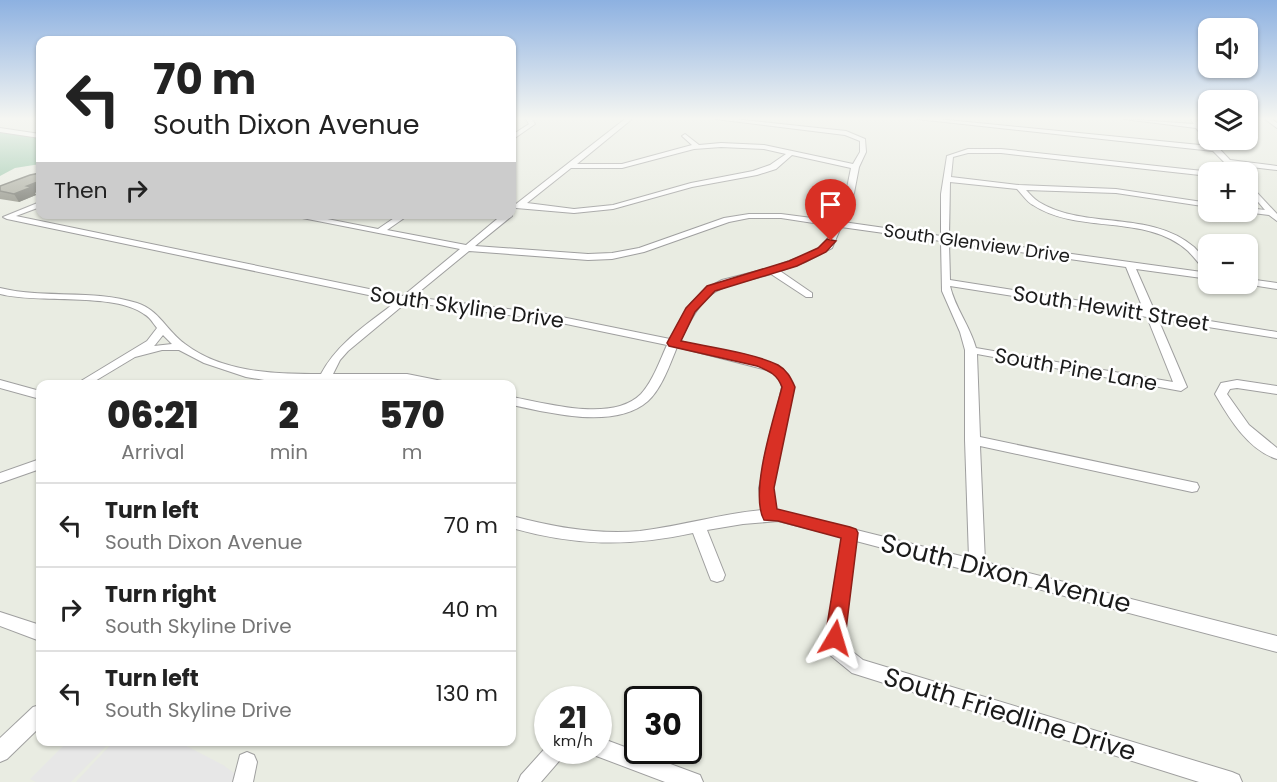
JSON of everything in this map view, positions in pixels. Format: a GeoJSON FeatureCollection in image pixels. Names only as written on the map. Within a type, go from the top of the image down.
{"type":"FeatureCollection","features":[{"type":"Feature","properties":{"kind":"street"},"geometry":{"type":"LineString","coordinates":[[516,210],[583,155]]}},
{"type":"Feature","properties":{"kind":"street"},"geometry":{"type":"LineString","coordinates":[[570,166],[622,166],[661,155]]}},
{"type":"Feature","properties":{"kind":"street"},"geometry":{"type":"LineString","coordinates":[[522,205],[574,211],[613,207],[701,183],[754,173],[772,167],[788,155]]}},
{"type":"Feature","properties":{"kind":"street"},"geometry":{"type":"LineString","coordinates":[[802,155],[855,167]]}},
{"type":"Feature","properties":{"kind":"street"},"geometry":{"type":"LineString","coordinates":[[516,402],[576,412],[606,412],[636,404],[650,391],[690,310],[711,288],[805,259],[829,246],[850,193],[855,167],[861,155]]}},
{"type":"Feature","properties":{"kind":"street"},"geometry":{"type":"LineString","coordinates":[[954,155],[946,179],[945,282],[946,294],[960,320],[971,350],[977,565]]}},
{"type":"Feature","properties":{"kind":"street"},"geometry":{"type":"LineString","coordinates":[[1042,155],[1198,173]]}},
{"type":"Feature","properties":{"kind":"street"},"geometry":{"type":"LineString","coordinates":[[1222,155],[1229,162]]}},
{"type":"Feature","properties":{"kind":"street"},"geometry":{"type":"LineString","coordinates":[[1258,166],[1277,168]]}},
{"type":"Feature","properties":{"kind":"street"},"geometry":{"type":"LineString","coordinates":[[946,179],[1019,187],[1116,191],[1198,203]]}},
{"type":"Feature","properties":{"kind":"street"},"geometry":{"type":"LineString","coordinates":[[1019,187],[1024,195],[1036,205],[1052,212],[1166,234],[1198,254]]}},
{"type":"Feature","properties":{"kind":"street"},"geometry":{"type":"LineString","coordinates":[[1258,197],[1274,216]]}},
{"type":"Feature","properties":{"kind":"street"},"geometry":{"type":"LineString","coordinates":[[4,218],[36,206]]}},
{"type":"Feature","properties":{"kind":"street"},"geometry":{"type":"LineString","coordinates":[[1258,212],[1274,216]]}},
{"type":"Feature","properties":{"kind":"street","name":"South Glenview Drive"},"geometry":{"type":"LineString","coordinates":[[312,219],[468,248],[588,258],[641,250],[709,226],[749,216],[781,216],[1198,274]]}},
{"type":"Feature","properties":{"kind":"street","name":"South Skyline Drive"},"geometry":{"type":"LineString","coordinates":[[4,218],[404,299],[547,317],[761,363],[775,369],[784,377],[788,387],[766,488],[770,515]]}},
{"type":"Feature","properties":{"kind":"street"},"geometry":{"type":"LineString","coordinates":[[378,232],[398,219]]}},
{"type":"Feature","properties":{"kind":"street"},"geometry":{"type":"LineString","coordinates":[[325,380],[344,349],[504,219]]}},
{"type":"Feature","properties":{"kind":"street"},"geometry":{"type":"LineString","coordinates":[[1130,265],[1151,314]]}},
{"type":"Feature","properties":{"kind":"street"},"geometry":{"type":"LineString","coordinates":[[772,270],[809,295]]}},
{"type":"Feature","properties":{"kind":"street","name":"South Hewitt Street"},"geometry":{"type":"LineString","coordinates":[[945,282],[1277,335]]}},
{"type":"Feature","properties":{"kind":"street"},"geometry":{"type":"LineString","coordinates":[[1258,283],[1277,286]]}},
{"type":"Feature","properties":{"kind":"street"},"geometry":{"type":"LineString","coordinates":[[1,291],[15,295],[108,300],[132,304],[149,312],[181,347],[208,361],[246,374],[308,380]]}},
{"type":"Feature","properties":{"kind":"street","name":"South Pine Lane"},"geometry":{"type":"LineString","coordinates":[[971,350],[1181,387],[1151,314]]}},
{"type":"Feature","properties":{"kind":"street"},"geometry":{"type":"LineString","coordinates":[[89,380],[151,343],[162,328]]}},
{"type":"Feature","properties":{"kind":"street"},"geometry":{"type":"LineString","coordinates":[[135,354],[162,347],[181,347]]}},
{"type":"Feature","properties":{"kind":"street"},"geometry":{"type":"LineString","coordinates":[[352,380],[407,378],[417,380]]}},
{"type":"Feature","properties":{"kind":"street"},"geometry":{"type":"LineString","coordinates":[[0,384],[36,394]]}},
{"type":"Feature","properties":{"kind":"street"},"geometry":{"type":"LineString","coordinates":[[1277,390],[1237,384],[1225,386],[1221,394],[1242,426],[1264,447],[1277,454]]}},
{"type":"Feature","properties":{"kind":"street"},"geometry":{"type":"LineString","coordinates":[[972,440],[1192,487]]}},
{"type":"Feature","properties":{"kind":"street"},"geometry":{"type":"LineString","coordinates":[[0,478],[36,465]]}},
{"type":"Feature","properties":{"kind":"street","name":"South Dixon Avenue"},"geometry":{"type":"LineString","coordinates":[[516,523],[612,538],[638,537],[740,517],[778,515],[1277,644]]}},
{"type":"Feature","properties":{"kind":"street"},"geometry":{"type":"LineString","coordinates":[[698,526],[717,575]]}},
{"type":"Feature","properties":{"kind":"street","name":"South Friedline Drive"},"geometry":{"type":"LineString","coordinates":[[850,533],[835,638],[836,649],[858,668],[1232,782]]}},
{"type":"Feature","properties":{"kind":"street"},"geometry":{"type":"LineString","coordinates":[[0,619],[36,632]]}},
{"type":"Feature","properties":{"kind":"street"},"geometry":{"type":"LineString","coordinates":[[0,752],[36,718]]}},
{"type":"Feature","properties":{"kind":"street"},"geometry":{"type":"LineString","coordinates":[[612,752],[693,782]]}},
{"type":"Feature","properties":{"kind":"street"},"geometry":{"type":"LineString","coordinates":[[243,782],[247,762]]}},
{"type":"Feature","properties":{"kind":"street"},"geometry":{"type":"LineString","coordinates":[[528,782],[544,764]]}},
{"type":"Feature","properties":{"kind":"green space"},"geometry":{"type":"Polygon","coordinates":[[[0,155],[36,155],[36,165],[15,168],[0,176],[0,155]]]}},
{"type":"Feature","properties":{"kind":"shaded area"},"geometry":{"type":"Polygon","coordinates":[[[63,746],[106,746],[71,782],[36,782],[30,779],[63,746]]]}},
{"type":"Feature","properties":{"kind":"shaded area"},"geometry":{"type":"Polygon","coordinates":[[[109,746],[187,746],[234,773],[234,782],[76,782],[109,746]]]}},
{"type":"Feature","properties":{"kind":"building"},"geometry":{"type":"Polygon","coordinates":[[[36,174],[36,183],[27,186],[32,187],[14,194],[0,191],[0,186],[36,174]]]}},
{"type":"Feature","properties":{"kind":"route"},"geometry":{"type":"LineString","coordinates":[[831,241],[829,246],[793,264],[711,288],[690,310],[674,343],[761,363],[775,369],[787,382],[788,387],[766,488],[770,515],[850,533],[835,638]]}}]}
